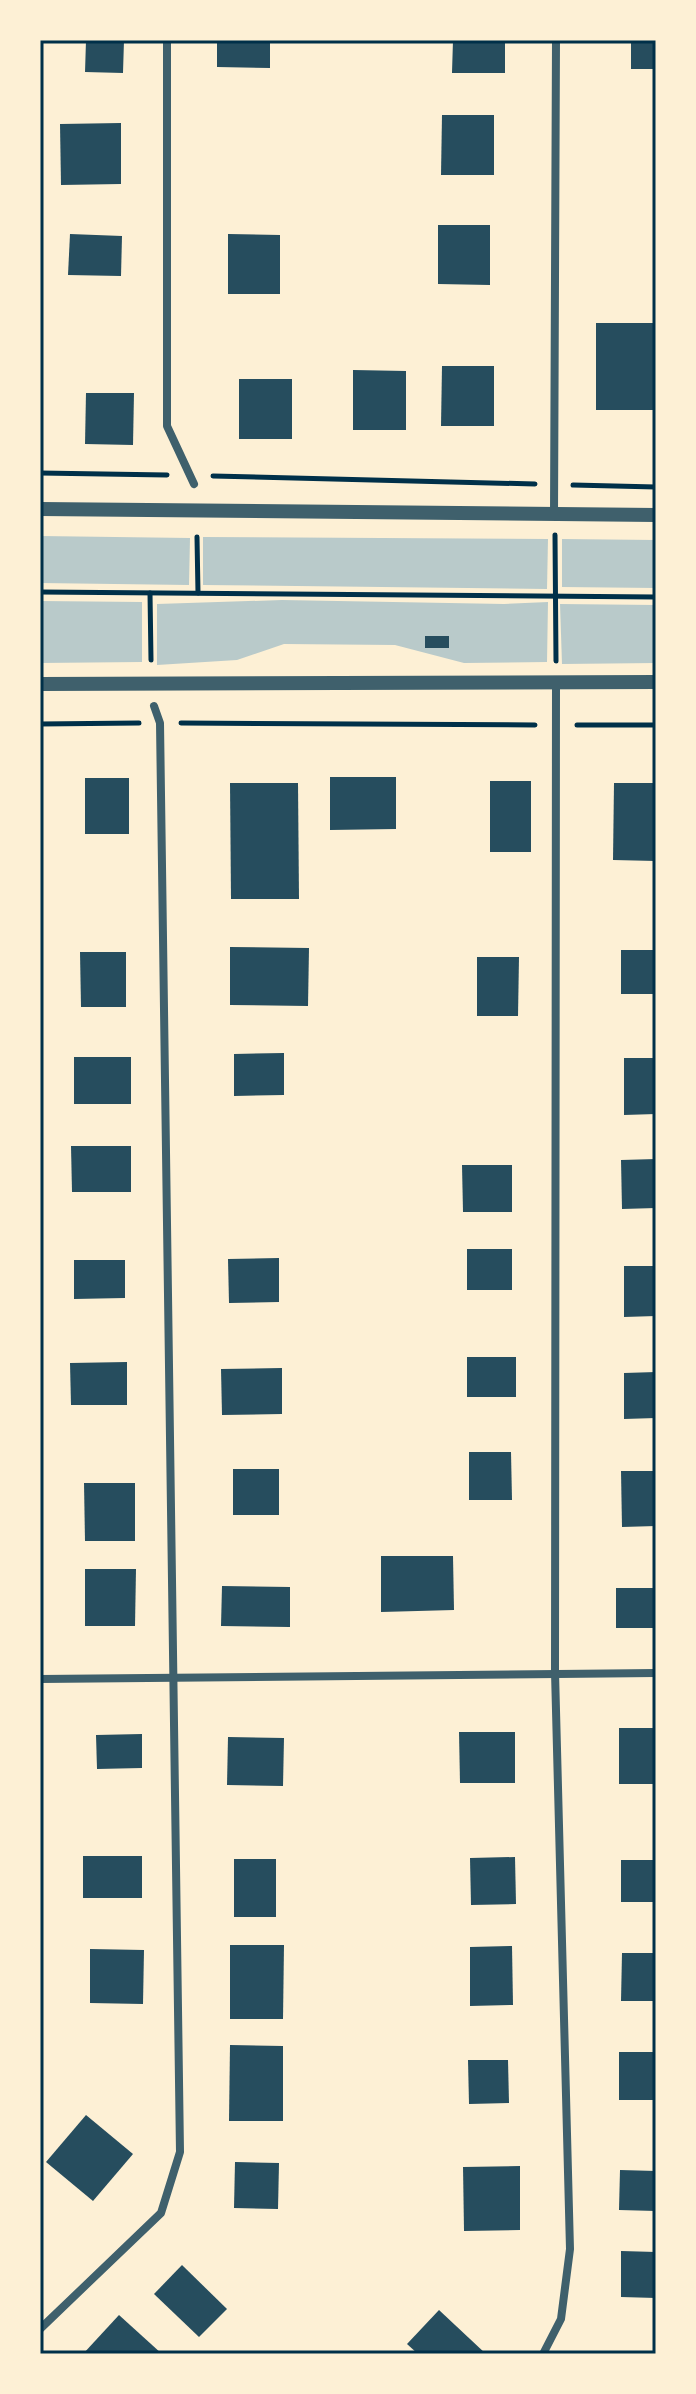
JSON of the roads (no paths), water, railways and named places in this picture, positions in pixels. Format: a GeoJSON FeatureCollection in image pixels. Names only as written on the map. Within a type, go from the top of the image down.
{"type":"FeatureCollection","features":[{"type":"Feature","properties":{"kind":"street"},"geometry":{"type":"LineString","coordinates":[[167,40],[167,426],[193,480]]}},
{"type":"Feature","properties":{"kind":"street"},"geometry":{"type":"LineString","coordinates":[[554,514],[556,40]]}},
{"type":"Feature","properties":{"kind":"street"},"geometry":{"type":"LineString","coordinates":[[40,509],[656,515]]}},
{"type":"Feature","properties":{"kind":"street"},"geometry":{"type":"LineString","coordinates":[[543,2354],[561,2319],[570,2249],[555,1672],[556,682]]}},
{"type":"Feature","properties":{"kind":"street"},"geometry":{"type":"LineString","coordinates":[[40,684],[656,682]]}},
{"type":"Feature","properties":{"kind":"street"},"geometry":{"type":"LineString","coordinates":[[40,2329],[161,2213],[180,2152],[160,723],[154,706]]}},
{"type":"Feature","properties":{"kind":"street"},"geometry":{"type":"LineString","coordinates":[[40,1679],[656,1673]]}}]}
